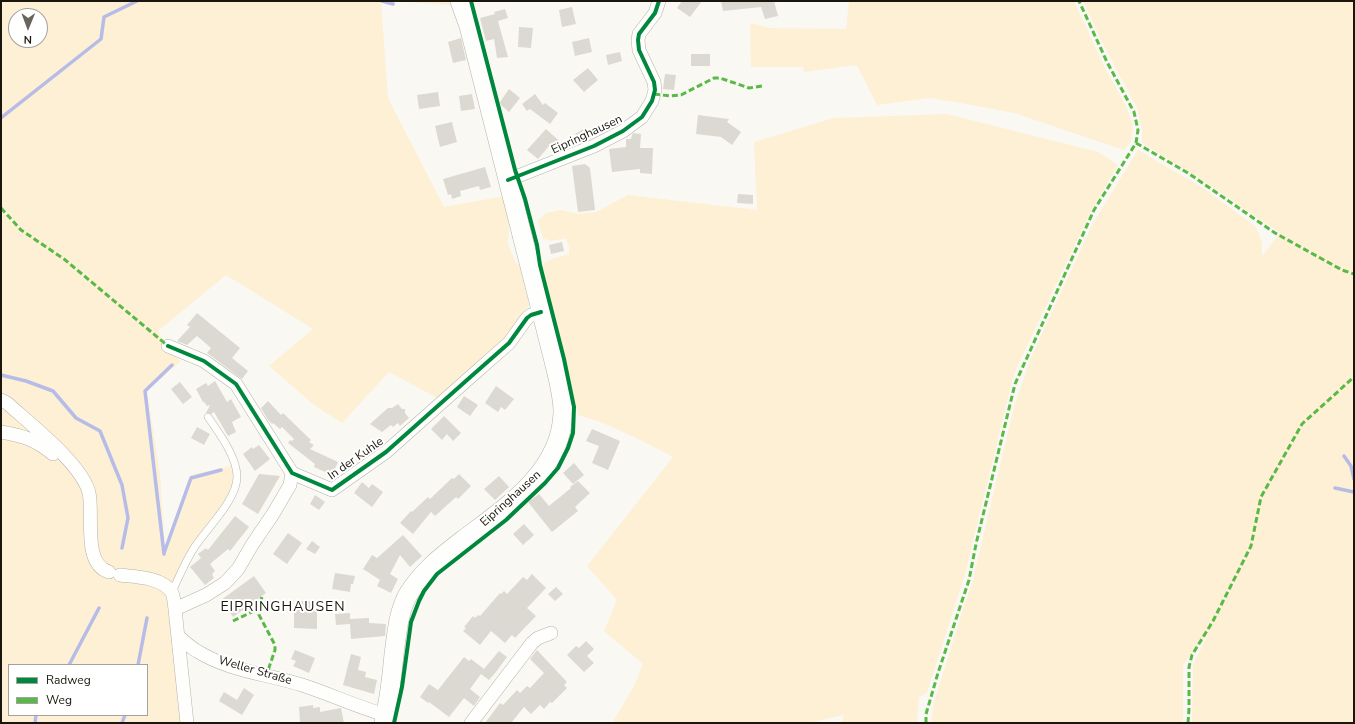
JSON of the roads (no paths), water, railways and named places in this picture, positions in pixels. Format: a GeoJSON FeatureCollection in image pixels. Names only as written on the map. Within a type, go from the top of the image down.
{"type":"FeatureCollection","features":[{"type":"Feature","properties":{"kind":"main road","name":"Eipringhausen"},"geometry":{"type":"LineString","coordinates":[[384,719],[401,611],[409,594],[428,569],[506,506],[533,481],[548,463],[558,443],[562,420],[561,395],[465,3]]}},
{"type":"Feature","properties":{"kind":"street","name":"Eipringhausen"},"geometry":{"type":"LineString","coordinates":[[508,180],[594,146],[623,131],[642,117],[652,101],[655,90],[654,82],[639,50],[638,40],[640,34],[655,13],[659,1]]}},
{"type":"Feature","properties":{"kind":"street","name":"In der Kuhle"},"geometry":{"type":"LineString","coordinates":[[292,473],[332,490],[388,450],[509,343],[527,318],[541,312]]}},
{"type":"Feature","properties":{"kind":"street"},"geometry":{"type":"LineString","coordinates":[[168,346],[204,361],[236,384],[292,473],[290,485],[238,569],[225,583],[206,595],[176,609]]}},
{"type":"Feature","properties":{"kind":"street"},"geometry":{"type":"LineString","coordinates":[[1,400],[7,403],[47,438],[80,475],[89,492],[91,510],[90,538],[95,557],[103,570],[154,581],[164,585],[172,592],[176,609],[187,723]]}},
{"type":"Feature","properties":{"kind":"street"},"geometry":{"type":"LineString","coordinates":[[1,432],[23,436],[42,445],[61,460],[70,462]]}},
{"type":"Feature","properties":{"kind":"street"},"geometry":{"type":"LineString","coordinates":[[471,723],[532,643],[538,638],[551,633]]}},
{"type":"Feature","properties":{"kind":"street","name":"Weller Straße"},"geometry":{"type":"LineString","coordinates":[[178,636],[197,651],[218,661],[325,692],[384,719]]}},
{"type":"Feature","properties":{"kind":"lane"},"geometry":{"type":"LineString","coordinates":[[172,592],[194,548],[226,506],[234,490],[237,478],[234,463],[223,438],[208,417]]}},
{"type":"Feature","properties":{"kind":"waterway"},"geometry":{"type":"LineString","coordinates":[[1,118],[101,39],[104,17],[137,1]]}},
{"type":"Feature","properties":{"kind":"waterway"},"geometry":{"type":"LineString","coordinates":[[382,1],[393,4]]}},
{"type":"Feature","properties":{"kind":"waterway"},"geometry":{"type":"LineString","coordinates":[[164,554],[145,391],[172,365]]}},
{"type":"Feature","properties":{"kind":"waterway"},"geometry":{"type":"LineString","coordinates":[[1,375],[26,381],[53,391],[76,418],[100,431],[122,485],[128,518],[122,548]]}},
{"type":"Feature","properties":{"kind":"waterway"},"geometry":{"type":"LineString","coordinates":[[1344,456],[1351,466],[1354,479]]}},
{"type":"Feature","properties":{"kind":"waterway"},"geometry":{"type":"LineString","coordinates":[[164,553],[191,478],[221,470]]}},
{"type":"Feature","properties":{"kind":"waterway"},"geometry":{"type":"LineString","coordinates":[[1335,488],[1354,492]]}},
{"type":"Feature","properties":{"kind":"waterway"},"geometry":{"type":"LineString","coordinates":[[70,664],[99,608]]}},
{"type":"Feature","properties":{"kind":"waterway"},"geometry":{"type":"LineString","coordinates":[[138,664],[147,618]]}},
{"type":"Feature","properties":{"kind":"waterway"},"geometry":{"type":"LineString","coordinates":[[35,723],[36,716]]}},
{"type":"Feature","properties":{"kind":"waterway"},"geometry":{"type":"LineString","coordinates":[[122,723],[125,716]]}},
{"type":"Feature","properties":{"kind":"district","name":"EIPRINGHAUSEN"},"geometry":{"type":"Point","coordinates":[283,608]}}]}
